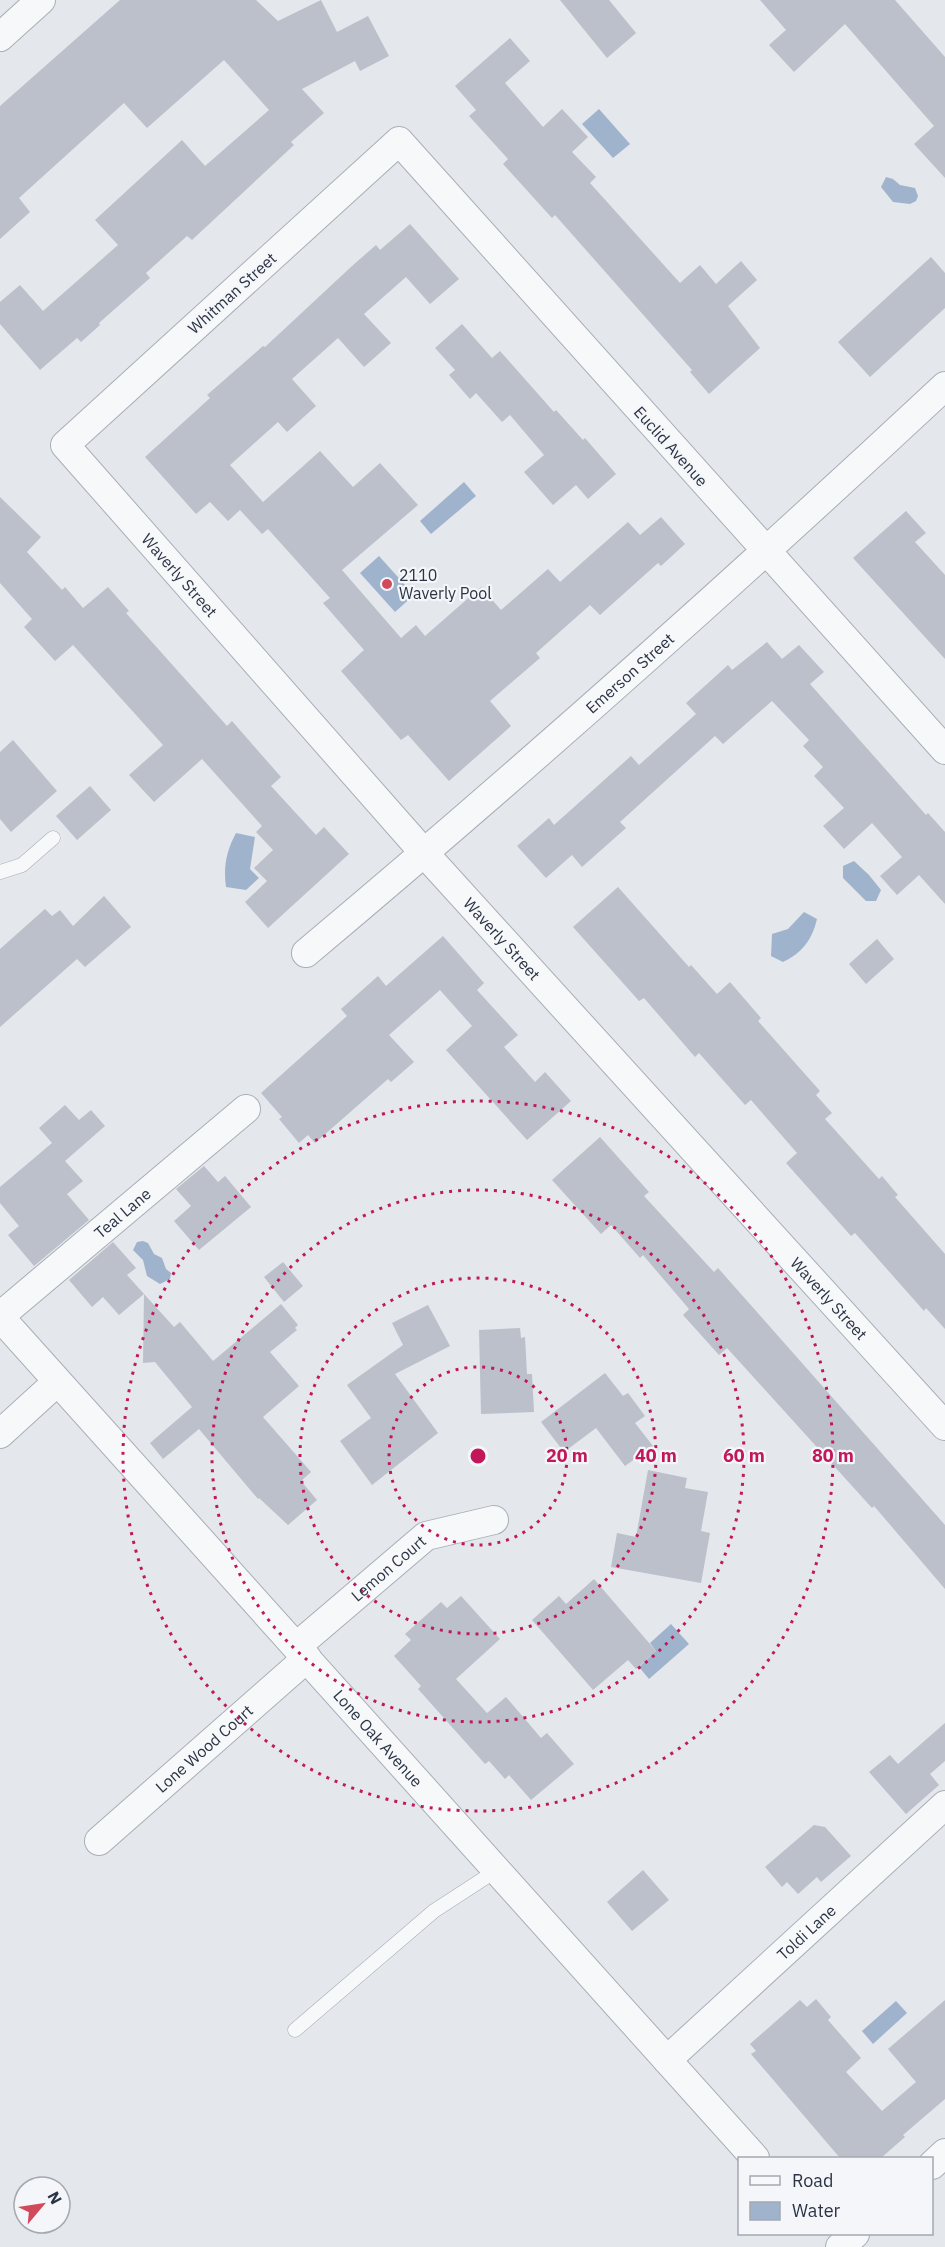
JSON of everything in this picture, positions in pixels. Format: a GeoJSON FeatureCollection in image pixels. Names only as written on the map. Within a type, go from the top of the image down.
{"type":"FeatureCollection","features":[{"type":"Feature","properties":{"kind":"street"},"geometry":{"type":"LineString","coordinates":[[0,37],[41,0]]}},
{"type":"Feature","properties":{"kind":"street","name":"Whitman Street"},"geometry":{"type":"LineString","coordinates":[[65,445],[399,141]]}},
{"type":"Feature","properties":{"kind":"street","name":"Euclid Avenue"},"geometry":{"type":"LineString","coordinates":[[399,141],[945,750]]}},
{"type":"Feature","properties":{"kind":"street","name":"Emerson Street"},"geometry":{"type":"LineString","coordinates":[[306,953],[425,854],[766,552],[945,386]]}},
{"type":"Feature","properties":{"kind":"street","name":"Waverly Street"},"geometry":{"type":"LineString","coordinates":[[65,445],[425,854],[945,1426]]}},
{"type":"Feature","properties":{"kind":"street","name":"Teal Lane"},"geometry":{"type":"LineString","coordinates":[[0,1317],[246,1109]]}},
{"type":"Feature","properties":{"kind":"street","name":"Lone Oak Avenue"},"geometry":{"type":"LineString","coordinates":[[0,1317],[754,2157]]}},
{"type":"Feature","properties":{"kind":"street"},"geometry":{"type":"LineString","coordinates":[[0,1434],[57,1382]]}},
{"type":"Feature","properties":{"kind":"street","name":"Lemon Court"},"geometry":{"type":"LineString","coordinates":[[302,1652],[426,1536],[494,1520]]}},
{"type":"Feature","properties":{"kind":"street","name":"Lone Wood Court"},"geometry":{"type":"LineString","coordinates":[[99,1841],[302,1652]]}},
{"type":"Feature","properties":{"kind":"street","name":"Toldi Lane"},"geometry":{"type":"LineString","coordinates":[[667,2060],[945,1804]]}},
{"type":"Feature","properties":{"kind":"street"},"geometry":{"type":"LineString","coordinates":[[933,2164],[945,2153]]}},
{"type":"Feature","properties":{"kind":"street"},"geometry":{"type":"LineString","coordinates":[[824,2235],[838,2247],[854,2235]]}},
{"type":"Feature","properties":{"kind":"lane"},"geometry":{"type":"LineString","coordinates":[[0,872],[22,865],[52,838]]}},
{"type":"Feature","properties":{"kind":"lane"},"geometry":{"type":"LineString","coordinates":[[295,2030],[434,1911],[497,1870]]}},
{"type":"Feature","properties":{"kind":"water"},"geometry":{"type":"Polygon","coordinates":[[[599,109],[630,144],[613,158],[582,124],[599,109]]]}},
{"type":"Feature","properties":{"kind":"water"},"geometry":{"type":"Polygon","coordinates":[[[886,177],[900,185],[915,188],[918,196],[916,201],[910,204],[893,202],[881,187],[886,177]]]}},
{"type":"Feature","properties":{"kind":"water"},"geometry":{"type":"Polygon","coordinates":[[[464,482],[476,496],[431,534],[420,521],[464,482]]]}},
{"type":"Feature","properties":{"kind":"water","name":"2110 Waverly Pool"},"geometry":{"type":"Polygon","coordinates":[[[379,556],[414,595],[395,612],[360,573],[379,556]]]}},
{"type":"Feature","properties":{"kind":"water"},"geometry":{"type":"Polygon","coordinates":[[[236,833],[255,837],[250,869],[259,878],[246,890],[226,887],[226,858],[236,833]]]}},
{"type":"Feature","properties":{"kind":"water"},"geometry":{"type":"Polygon","coordinates":[[[854,861],[881,890],[876,901],[866,901],[843,878],[843,866],[854,861]]]}},
{"type":"Feature","properties":{"kind":"water"},"geometry":{"type":"Polygon","coordinates":[[[804,912],[817,919],[805,945],[783,962],[771,956],[772,934],[788,929],[804,912]]]}},
{"type":"Feature","properties":{"kind":"water"},"geometry":{"type":"Polygon","coordinates":[[[137,1242],[148,1243],[154,1254],[162,1258],[166,1269],[171,1273],[170,1279],[160,1284],[147,1276],[143,1260],[133,1250],[137,1242]]]}},
{"type":"Feature","properties":{"kind":"water"},"geometry":{"type":"Polygon","coordinates":[[[671,1624],[689,1644],[649,1679],[639,1667],[656,1651],[650,1643],[671,1624]]]}},
{"type":"Feature","properties":{"kind":"water"},"geometry":{"type":"Polygon","coordinates":[[[896,2001],[907,2013],[873,2044],[862,2031],[896,2001]]]}},
{"type":"Feature","properties":{"kind":"building"},"geometry":{"type":"Polygon","coordinates":[[[120,0],[256,0],[278,21],[321,0],[337,32],[368,16],[389,56],[360,71],[355,61],[302,89],[324,113],[291,142],[294,145],[192,240],[187,236],[146,273],[150,278],[99,323],[100,325],[81,342],[77,338],[40,370],[0,324],[0,302],[20,285],[43,311],[118,245],[95,220],[182,140],[205,166],[269,110],[224,60],[147,128],[124,103],[19,198],[30,212],[0,239],[0,106],[120,0]]]}},
{"type":"Feature","properties":{"kind":"building"},"geometry":{"type":"Polygon","coordinates":[[[560,0],[609,0],[636,33],[607,58],[560,0]]]}},
{"type":"Feature","properties":{"kind":"building"},"geometry":{"type":"Polygon","coordinates":[[[760,0],[895,0],[945,57],[945,178],[914,144],[934,126],[845,24],[794,72],[769,45],[786,30],[760,0]]]}},
{"type":"Feature","properties":{"kind":"building"},"geometry":{"type":"Polygon","coordinates":[[[510,38],[530,61],[505,83],[543,127],[562,109],[588,137],[572,152],[596,177],[590,183],[680,283],[700,265],[716,284],[741,261],[757,280],[728,306],[760,348],[709,394],[690,372],[692,370],[555,215],[552,218],[503,164],[508,159],[469,116],[476,110],[455,86],[510,38]]]}},
{"type":"Feature","properties":{"kind":"building"},"geometry":{"type":"Polygon","coordinates":[[[410,224],[459,279],[430,304],[406,277],[364,314],[391,343],[364,367],[338,338],[292,379],[316,406],[287,432],[278,422],[230,465],[263,502],[320,451],[353,487],[380,463],[418,505],[342,570],[401,638],[416,625],[425,636],[481,587],[501,610],[548,569],[560,582],[628,522],[640,535],[661,517],[685,544],[661,566],[658,563],[600,615],[590,605],[536,653],[540,658],[490,701],[511,726],[449,781],[408,735],[401,740],[341,671],[364,650],[323,603],[330,598],[268,529],[262,534],[240,510],[228,521],[210,502],[196,514],[145,457],[210,398],[207,395],[263,346],[265,347],[352,266],[376,245],[380,250],[410,224]]]}},
{"type":"Feature","properties":{"kind":"building"},"geometry":{"type":"Polygon","coordinates":[[[931,257],[945,273],[945,308],[870,377],[838,342],[931,257]]]}},
{"type":"Feature","properties":{"kind":"building"},"geometry":{"type":"Polygon","coordinates":[[[462,324],[492,358],[500,351],[554,412],[556,410],[583,440],[585,438],[616,474],[588,499],[576,485],[553,505],[524,472],[544,455],[510,415],[502,422],[476,393],[470,399],[449,375],[455,370],[435,348],[462,324]]]}},
{"type":"Feature","properties":{"kind":"building"},"geometry":{"type":"Polygon","coordinates":[[[0,497],[41,537],[27,552],[62,590],[65,587],[83,608],[108,587],[129,611],[126,613],[227,726],[232,721],[281,777],[271,786],[316,835],[324,827],[349,854],[268,928],[245,902],[267,881],[254,868],[273,850],[256,832],[262,826],[202,759],[154,802],[129,775],[163,745],[73,645],[55,661],[24,627],[32,619],[0,583],[0,497]]]}},
{"type":"Feature","properties":{"kind":"building"},"geometry":{"type":"Polygon","coordinates":[[[906,511],[926,533],[915,542],[945,575],[945,659],[853,558],[906,511]]]}},
{"type":"Feature","properties":{"kind":"building"},"geometry":{"type":"Polygon","coordinates":[[[767,642],[782,659],[799,645],[824,672],[810,684],[926,815],[928,813],[945,832],[945,904],[919,875],[897,895],[880,876],[902,857],[872,823],[844,849],[823,826],[844,808],[814,776],[823,767],[803,746],[809,740],[772,701],[723,744],[715,736],[620,822],[626,828],[582,867],[572,855],[546,878],[517,846],[549,818],[554,825],[631,756],[639,765],[696,714],[686,703],[728,665],[732,670],[767,642]]]}},
{"type":"Feature","properties":{"kind":"building"},"geometry":{"type":"Polygon","coordinates":[[[13,740],[57,791],[11,832],[0,819],[0,752],[13,740]]]}},
{"type":"Feature","properties":{"kind":"building"},"geometry":{"type":"Polygon","coordinates":[[[90,786],[111,810],[77,840],[56,816],[90,786]]]}},
{"type":"Feature","properties":{"kind":"building"},"geometry":{"type":"Polygon","coordinates":[[[618,887],[689,967],[691,965],[717,994],[730,982],[761,1018],[758,1021],[820,1091],[816,1095],[832,1113],[825,1119],[879,1179],[882,1176],[898,1195],[895,1197],[945,1254],[945,1329],[926,1308],[924,1311],[855,1233],[851,1236],[786,1163],[797,1153],[751,1100],[745,1105],[699,1053],[695,1057],[644,998],[639,1001],[573,927],[618,887]]]}},
{"type":"Feature","properties":{"kind":"building"},"geometry":{"type":"Polygon","coordinates":[[[104,896],[131,927],[85,967],[77,959],[0,1027],[0,949],[45,909],[52,916],[60,910],[73,926],[104,896]]]}},
{"type":"Feature","properties":{"kind":"building"},"geometry":{"type":"Polygon","coordinates":[[[443,936],[484,983],[477,990],[518,1035],[504,1047],[535,1082],[545,1072],[571,1101],[527,1140],[446,1050],[472,1026],[440,990],[389,1035],[414,1062],[391,1082],[388,1079],[315,1143],[308,1135],[299,1143],[279,1119],[282,1117],[261,1093],[347,1016],[341,1009],[378,976],[386,986],[443,936]]]}},
{"type":"Feature","properties":{"kind":"building"},"geometry":{"type":"Polygon","coordinates":[[[877,939],[894,959],[866,984],[849,964],[877,939]]]}},
{"type":"Feature","properties":{"kind":"building"},"geometry":{"type":"Polygon","coordinates":[[[65,1105],[79,1120],[91,1110],[105,1126],[65,1161],[83,1181],[67,1194],[89,1220],[34,1266],[8,1235],[19,1226],[0,1203],[0,1187],[52,1143],[39,1128],[65,1105]]]}},
{"type":"Feature","properties":{"kind":"building"},"geometry":{"type":"Polygon","coordinates":[[[600,1137],[649,1192],[644,1196],[714,1272],[718,1268],[945,1525],[945,1589],[874,1506],[872,1508],[727,1348],[719,1355],[683,1315],[689,1309],[643,1255],[640,1258],[611,1225],[601,1234],[552,1180],[600,1137]]]}},
{"type":"Feature","properties":{"kind":"building"},"geometry":{"type":"Polygon","coordinates":[[[204,1166],[218,1182],[225,1176],[251,1207],[199,1250],[174,1221],[191,1206],[176,1189],[204,1166]]]}},
{"type":"Feature","properties":{"kind":"building"},"geometry":{"type":"Polygon","coordinates":[[[113,1242],[136,1268],[127,1275],[144,1294],[119,1315],[103,1297],[92,1307],[69,1280],[113,1242]]]}},
{"type":"Feature","properties":{"kind":"building"},"geometry":{"type":"Polygon","coordinates":[[[283,1262],[303,1286],[284,1302],[264,1277],[283,1262]]]}},
{"type":"Feature","properties":{"kind":"building"},"geometry":{"type":"Polygon","coordinates":[[[144,1294],[174,1327],[180,1322],[213,1361],[281,1304],[298,1325],[295,1328],[297,1330],[270,1352],[299,1386],[263,1417],[311,1472],[301,1481],[317,1500],[288,1525],[258,1499],[199,1429],[163,1459],[150,1443],[192,1407],[155,1362],[143,1363],[144,1294]]]}},
{"type":"Feature","properties":{"kind":"building"},"geometry":{"type":"Polygon","coordinates":[[[428,1305],[450,1346],[395,1374],[438,1433],[372,1485],[340,1441],[371,1418],[347,1385],[403,1345],[392,1323],[428,1305]]]}},
{"type":"Feature","properties":{"kind":"building"},"geometry":{"type":"Polygon","coordinates":[[[520,1328],[521,1338],[525,1337],[527,1374],[532,1374],[534,1412],[481,1414],[479,1330],[520,1328]]]}},
{"type":"Feature","properties":{"kind":"building"},"geometry":{"type":"Polygon","coordinates":[[[605,1373],[623,1396],[628,1393],[645,1416],[635,1423],[653,1446],[625,1466],[596,1428],[564,1452],[541,1422],[605,1373]]]}},
{"type":"Feature","properties":{"kind":"building"},"geometry":{"type":"Polygon","coordinates":[[[648,1470],[687,1478],[685,1488],[708,1492],[701,1531],[710,1533],[701,1583],[611,1567],[617,1533],[636,1537],[648,1470]]]}},
{"type":"Feature","properties":{"kind":"building"},"geometry":{"type":"Polygon","coordinates":[[[594,1579],[656,1651],[636,1669],[628,1660],[593,1690],[532,1620],[559,1596],[566,1604],[594,1579]]]}},
{"type":"Feature","properties":{"kind":"building"},"geometry":{"type":"Polygon","coordinates":[[[461,1596],[500,1639],[456,1679],[487,1713],[506,1697],[541,1738],[547,1733],[574,1764],[531,1800],[509,1775],[505,1779],[489,1761],[485,1764],[418,1689],[421,1686],[394,1656],[411,1640],[405,1634],[441,1602],[447,1608],[461,1596]]]}},
{"type":"Feature","properties":{"kind":"building"},"geometry":{"type":"Polygon","coordinates":[[[945,1723],[945,1761],[930,1774],[939,1785],[906,1814],[869,1772],[890,1755],[898,1764],[945,1723]]]}},
{"type":"Feature","properties":{"kind":"building"},"geometry":{"type":"Polygon","coordinates":[[[814,1825],[825,1827],[851,1856],[821,1882],[817,1877],[798,1894],[787,1882],[782,1887],[765,1867],[814,1825]]]}},
{"type":"Feature","properties":{"kind":"building"},"geometry":{"type":"Polygon","coordinates":[[[643,1870],[669,1900],[632,1931],[607,1902],[643,1870]]]}},
{"type":"Feature","properties":{"kind":"building"},"geometry":{"type":"Polygon","coordinates":[[[816,1999],[831,2017],[828,2020],[861,2058],[846,2072],[882,2111],[916,2082],[888,2049],[945,2000],[945,2099],[903,2135],[905,2137],[882,2157],[839,2157],[751,2054],[756,2051],[750,2044],[800,2000],[807,2007],[816,1999]]]}},
{"type":"Feature","properties":{"kind":"place","name":"2110 Waverly Pool"},"geometry":{"type":"Point","coordinates":[387,584]}}]}
